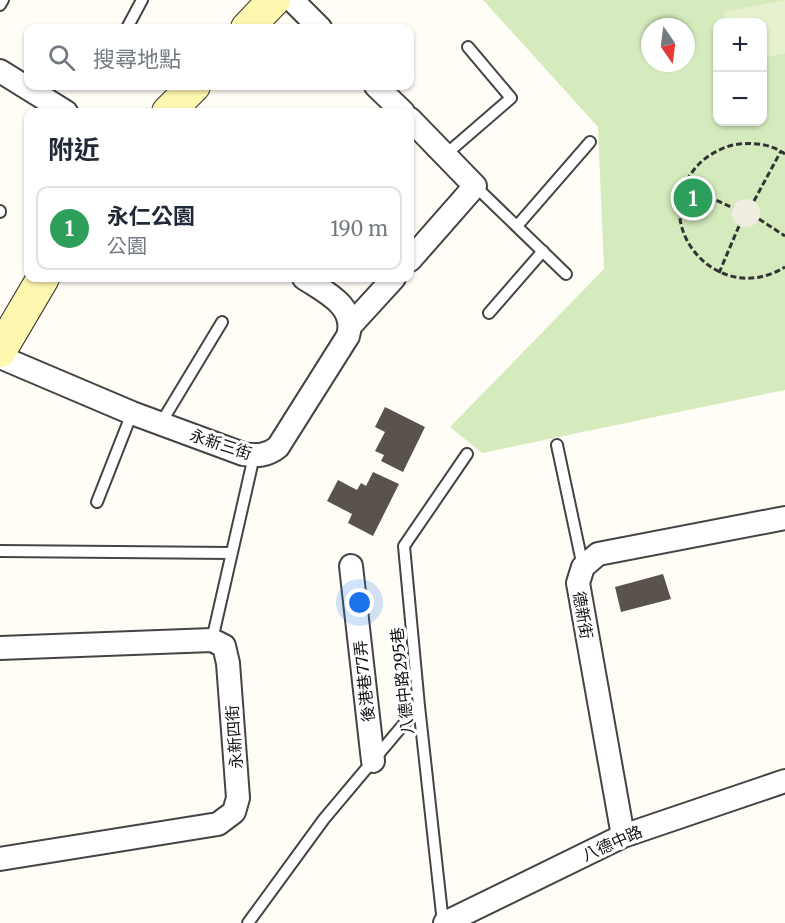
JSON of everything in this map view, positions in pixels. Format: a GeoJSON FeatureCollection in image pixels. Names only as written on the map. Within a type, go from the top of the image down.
{"type":"FeatureCollection","features":[{"type":"Feature","properties":{"kind":"street"},"geometry":{"type":"LineString","coordinates":[[252,24],[274,0]]}},
{"type":"Feature","properties":{"kind":"street"},"geometry":{"type":"LineString","coordinates":[[291,0],[316,24]]}},
{"type":"Feature","properties":{"kind":"street"},"geometry":{"type":"LineString","coordinates":[[0,71],[24,86]]}},
{"type":"Feature","properties":{"kind":"street"},"geometry":{"type":"LineString","coordinates":[[31,90],[60,108]]}},
{"type":"Feature","properties":{"kind":"street"},"geometry":{"type":"LineString","coordinates":[[172,108],[190,90]]}},
{"type":"Feature","properties":{"kind":"street"},"geometry":{"type":"LineString","coordinates":[[379,90],[391,108]]}},
{"type":"Feature","properties":{"kind":"street"},"geometry":{"type":"LineString","coordinates":[[414,123],[475,186],[414,255]]}},
{"type":"Feature","properties":{"kind":"street"},"geometry":{"type":"LineString","coordinates":[[0,351],[41,282]]}},
{"type":"Feature","properties":{"kind":"street"},"geometry":{"type":"LineString","coordinates":[[310,282],[338,302],[347,312],[351,325]]}},
{"type":"Feature","properties":{"kind":"street","name":"永新三街"},"geometry":{"type":"LineString","coordinates":[[0,357],[132,413],[243,454],[254,456],[270,453],[278,447],[348,336],[351,325],[389,282]]}},
{"type":"Feature","properties":{"kind":"street","name":"德新街"},"geometry":{"type":"LineString","coordinates":[[623,836],[578,583],[583,567],[598,554],[785,518]]}},
{"type":"Feature","properties":{"kind":"street","name":"後港巷77弄"},"geometry":{"type":"LineString","coordinates":[[351,566],[373,761]]}},
{"type":"Feature","properties":{"kind":"street"},"geometry":{"type":"LineString","coordinates":[[0,648],[212,640]]}},
{"type":"Feature","properties":{"kind":"street","name":"永新四街"},"geometry":{"type":"LineString","coordinates":[[0,859],[219,824],[234,812],[238,798],[228,663],[224,646],[212,640]]}},
{"type":"Feature","properties":{"kind":"street","name":"八德中路"},"geometry":{"type":"LineString","coordinates":[[444,923],[623,836],[785,781]]}},
{"type":"Feature","properties":{"kind":"lane"},"geometry":{"type":"LineString","coordinates":[[0,5],[3,0]]}},
{"type":"Feature","properties":{"kind":"lane"},"geometry":{"type":"LineString","coordinates":[[129,24],[142,0]]}},
{"type":"Feature","properties":{"kind":"lane"},"geometry":{"type":"LineString","coordinates":[[445,155],[511,98],[468,47]]}},
{"type":"Feature","properties":{"kind":"lane"},"geometry":{"type":"LineString","coordinates":[[517,226],[590,142]]}},
{"type":"Feature","properties":{"kind":"lane"},"geometry":{"type":"LineString","coordinates":[[475,186],[566,274]]}},
{"type":"Feature","properties":{"kind":"lane"},"geometry":{"type":"LineString","coordinates":[[489,312],[543,251]]}},
{"type":"Feature","properties":{"kind":"lane"},"geometry":{"type":"LineString","coordinates":[[161,423],[222,322]]}},
{"type":"Feature","properties":{"kind":"lane"},"geometry":{"type":"LineString","coordinates":[[98,502],[132,413]]}},
{"type":"Feature","properties":{"kind":"lane"},"geometry":{"type":"LineString","coordinates":[[557,445],[583,567]]}},
{"type":"Feature","properties":{"kind":"lane","name":"八德中路295巷"},"geometry":{"type":"LineString","coordinates":[[444,923],[419,706],[404,546],[467,454]]}},
{"type":"Feature","properties":{"kind":"lane"},"geometry":{"type":"LineString","coordinates":[[212,640],[254,456]]}},
{"type":"Feature","properties":{"kind":"lane"},"geometry":{"type":"LineString","coordinates":[[0,551],[231,553]]}},
{"type":"Feature","properties":{"kind":"lane"},"geometry":{"type":"LineString","coordinates":[[248,923],[324,819],[419,706]]}},
{"type":"Feature","properties":{"kind":"path"},"geometry":{"type":"LineString","coordinates":[[785,154],[763,144],[744,143],[725,147],[708,156],[694,169],[684,185],[680,211],[684,236],[699,257],[719,273],[737,278],[757,278],[775,273],[785,267]]}},
{"type":"Feature","properties":{"kind":"path"},"geometry":{"type":"LineString","coordinates":[[754,201],[781,151]]}},
{"type":"Feature","properties":{"kind":"path"},"geometry":{"type":"LineString","coordinates":[[684,185],[733,208]]}},
{"type":"Feature","properties":{"kind":"path"},"geometry":{"type":"LineString","coordinates":[[759,219],[785,236]]}},
{"type":"Feature","properties":{"kind":"path"},"geometry":{"type":"LineString","coordinates":[[719,273],[739,226]]}},
{"type":"Feature","properties":{"kind":"green space"},"geometry":{"type":"Polygon","coordinates":[[[483,0],[785,0],[785,390],[482,453],[450,427],[604,269],[598,127],[483,0]]]}},
{"type":"Feature","properties":{"kind":"green space"},"geometry":{"type":"Polygon","coordinates":[[[785,0],[785,53],[767,57],[767,18],[725,18],[724,12],[785,0]]]}},
{"type":"Feature","properties":{"kind":"shaded area"},"geometry":{"type":"Polygon","coordinates":[[[746,199],[756,203],[760,213],[756,223],[746,227],[736,223],[732,213],[736,203],[746,199]]]}},
{"type":"Feature","properties":{"kind":"building"},"geometry":{"type":"Polygon","coordinates":[[[385,407],[425,427],[403,472],[381,461],[384,455],[375,451],[385,432],[375,427],[385,407]]]}},
{"type":"Feature","properties":{"kind":"building"},"geometry":{"type":"Polygon","coordinates":[[[373,472],[399,484],[373,536],[348,523],[352,514],[327,501],[338,480],[357,490],[361,483],[366,486],[373,472]]]}},
{"type":"Feature","properties":{"kind":"building"},"geometry":{"type":"Polygon","coordinates":[[[663,574],[671,599],[621,612],[615,587],[663,574]]]}},
{"type":"Feature","properties":{"kind":"place","name":"永仁公園"},"geometry":{"type":"Point","coordinates":[693,198]}}]}
